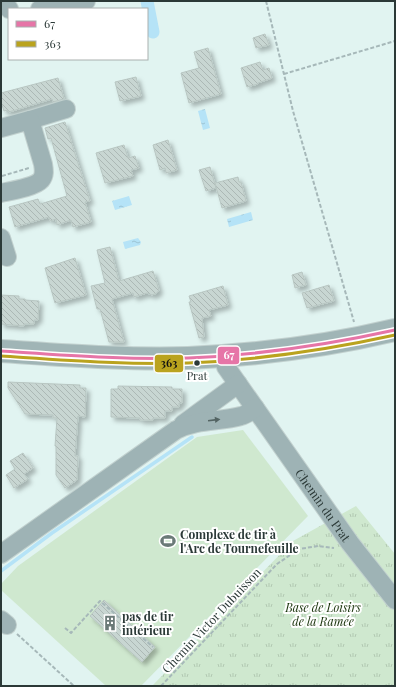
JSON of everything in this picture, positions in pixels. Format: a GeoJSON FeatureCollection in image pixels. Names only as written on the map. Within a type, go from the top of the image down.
{"type":"FeatureCollection","features":[{"type":"Feature","properties":{"kind":"main road"},"geometry":{"type":"LineString","coordinates":[[1,351],[124,357],[187,358],[293,348],[359,339],[395,330]]}},
{"type":"Feature","properties":{"kind":"street"},"geometry":{"type":"LineString","coordinates":[[46,8],[86,1]]}},
{"type":"Feature","properties":{"kind":"street"},"geometry":{"type":"LineString","coordinates":[[1,128],[66,109]]}},
{"type":"Feature","properties":{"kind":"street"},"geometry":{"type":"LineString","coordinates":[[1,194],[38,182],[43,176],[43,164],[30,120]]}},
{"type":"Feature","properties":{"kind":"street"},"geometry":{"type":"LineString","coordinates":[[1,238],[7,257]]}},
{"type":"Feature","properties":{"kind":"street","name":"Chemin du Prat"},"geometry":{"type":"LineString","coordinates":[[224,355],[226,367],[350,543],[395,600]]}},
{"type":"Feature","properties":{"kind":"street"},"geometry":{"type":"LineString","coordinates":[[176,430],[186,420],[238,384]]}},
{"type":"Feature","properties":{"kind":"street"},"geometry":{"type":"LineString","coordinates":[[1,554],[176,430],[195,422],[241,416],[255,408]]}},
{"type":"Feature","properties":{"kind":"path"},"geometry":{"type":"LineString","coordinates":[[266,1],[296,118],[359,339]]}},
{"type":"Feature","properties":{"kind":"path"},"geometry":{"type":"LineString","coordinates":[[284,74],[395,41]]}},
{"type":"Feature","properties":{"kind":"path"},"geometry":{"type":"LineString","coordinates":[[1,176],[43,164]]}},
{"type":"Feature","properties":{"kind":"path","name":"Chemin Victor Dubuisson"},"geometry":{"type":"LineString","coordinates":[[161,686],[277,564],[299,549],[318,546],[340,549]]}},
{"type":"Feature","properties":{"kind":"path"},"geometry":{"type":"LineString","coordinates":[[65,628],[70,633],[100,601],[154,647]]}},
{"type":"Feature","properties":{"kind":"path"},"geometry":{"type":"LineString","coordinates":[[4,623],[74,686]]}},
{"type":"Feature","properties":{"kind":"green space","name":"Complexe de tir à l'Arc de Tournefeuille"},"geometry":{"type":"Polygon","coordinates":[[[243,430],[308,516],[141,686],[106,686],[1,590],[1,584],[18,566],[197,437],[243,430]]]}},
{"type":"Feature","properties":{"kind":"green space","name":"Base de Loisirs de la Ramée"},"geometry":{"type":"Polygon","coordinates":[[[356,506],[395,554],[395,686],[152,686],[293,541],[356,506]]]}},
{"type":"Feature","properties":{"kind":"water"},"geometry":{"type":"Polygon","coordinates":[[[205,109],[210,128],[203,130],[198,111],[205,109]]]}},
{"type":"Feature","properties":{"kind":"water"},"geometry":{"type":"Polygon","coordinates":[[[129,196],[132,205],[115,210],[112,201],[129,196]]]}},
{"type":"Feature","properties":{"kind":"water"},"geometry":{"type":"Polygon","coordinates":[[[251,212],[253,220],[229,227],[227,219],[251,212]]]}},
{"type":"Feature","properties":{"kind":"water"},"geometry":{"type":"Polygon","coordinates":[[[138,238],[141,242],[140,245],[125,249],[123,242],[138,238]]]}},
{"type":"Feature","properties":{"kind":"building"},"geometry":{"type":"Polygon","coordinates":[[[265,34],[269,45],[256,48],[253,38],[265,34]]]}},
{"type":"Feature","properties":{"kind":"building"},"geometry":{"type":"Polygon","coordinates":[[[208,48],[221,94],[189,103],[181,73],[199,68],[194,52],[208,48]]]}},
{"type":"Feature","properties":{"kind":"building"},"geometry":{"type":"Polygon","coordinates":[[[260,62],[263,70],[269,68],[272,78],[247,87],[241,68],[260,62]]]}},
{"type":"Feature","properties":{"kind":"building"},"geometry":{"type":"Polygon","coordinates":[[[136,77],[141,96],[120,101],[115,82],[136,77]]]}},
{"type":"Feature","properties":{"kind":"building"},"geometry":{"type":"Polygon","coordinates":[[[58,78],[64,99],[53,102],[52,99],[9,112],[8,110],[4,111],[1,102],[1,93],[58,78]]]}},
{"type":"Feature","properties":{"kind":"building"},"geometry":{"type":"Polygon","coordinates":[[[65,122],[90,201],[85,202],[91,222],[73,227],[71,220],[57,225],[56,219],[50,221],[49,217],[15,227],[9,207],[38,199],[40,204],[67,196],[51,138],[48,139],[45,128],[65,122]]]}},
{"type":"Feature","properties":{"kind":"building"},"geometry":{"type":"Polygon","coordinates":[[[168,140],[177,170],[166,173],[165,168],[160,170],[153,145],[168,140]]]}},
{"type":"Feature","properties":{"kind":"building"},"geometry":{"type":"Polygon","coordinates":[[[124,145],[128,158],[135,156],[139,168],[131,170],[133,176],[105,183],[96,153],[124,145]]]}},
{"type":"Feature","properties":{"kind":"building"},"geometry":{"type":"Polygon","coordinates":[[[210,167],[216,188],[206,191],[199,170],[210,167]]]}},
{"type":"Feature","properties":{"kind":"building"},"geometry":{"type":"Polygon","coordinates":[[[238,177],[239,182],[241,182],[246,201],[222,208],[215,183],[238,177]]]}},
{"type":"Feature","properties":{"kind":"building"},"geometry":{"type":"Polygon","coordinates":[[[110,247],[119,281],[153,271],[159,290],[157,293],[152,295],[147,293],[134,297],[133,293],[112,299],[124,342],[109,342],[100,309],[97,309],[91,286],[105,283],[97,250],[110,247]]]}},
{"type":"Feature","properties":{"kind":"building"},"geometry":{"type":"Polygon","coordinates":[[[75,258],[86,295],[55,303],[45,268],[75,258]]]}},
{"type":"Feature","properties":{"kind":"building"},"geometry":{"type":"Polygon","coordinates":[[[302,272],[306,285],[295,288],[292,275],[302,272]]]}},
{"type":"Feature","properties":{"kind":"building"},"geometry":{"type":"Polygon","coordinates":[[[329,285],[334,301],[307,308],[302,293],[329,285]]]}},
{"type":"Feature","properties":{"kind":"building"},"geometry":{"type":"Polygon","coordinates":[[[223,286],[228,305],[209,310],[211,316],[202,318],[204,337],[199,338],[189,302],[191,302],[189,296],[223,286]]]}},
{"type":"Feature","properties":{"kind":"building"},"geometry":{"type":"Polygon","coordinates":[[[1,295],[19,296],[19,299],[39,301],[38,320],[34,320],[34,324],[24,324],[24,326],[1,324],[1,295]]]}},
{"type":"Feature","properties":{"kind":"building"},"geometry":{"type":"Polygon","coordinates":[[[8,382],[80,385],[80,388],[86,388],[85,417],[78,416],[75,456],[78,456],[77,480],[65,488],[56,475],[55,446],[57,418],[53,418],[53,415],[25,414],[8,388],[8,382]]]}},
{"type":"Feature","properties":{"kind":"building"},"geometry":{"type":"Polygon","coordinates":[[[118,386],[172,387],[172,389],[182,389],[182,403],[179,403],[179,407],[172,407],[172,411],[165,411],[165,418],[140,420],[140,418],[111,417],[111,389],[118,389],[118,386]]]}},
{"type":"Feature","properties":{"kind":"building"},"geometry":{"type":"Polygon","coordinates":[[[23,453],[33,468],[24,474],[28,479],[14,488],[6,475],[15,469],[10,461],[23,453]]]}},
{"type":"Feature","properties":{"kind":"building"},"geometry":{"type":"Polygon","coordinates":[[[104,600],[155,647],[142,662],[90,616],[104,600]]]}},
{"type":"Feature","properties":{"kind":"waterway"},"geometry":{"type":"LineString","coordinates":[[147,1],[153,32]]}},
{"type":"Feature","properties":{"kind":"waterway"},"geometry":{"type":"LineString","coordinates":[[1,571],[52,533],[192,437]]}},
{"type":"Feature","properties":{"kind":"transit line","name":"67"},"geometry":{"type":"LineString","coordinates":[[1,351],[118,358],[214,357],[292,348],[395,330]]}},
{"type":"Feature","properties":{"kind":"transit line","name":"363"},"geometry":{"type":"LineString","coordinates":[[1,356],[118,363],[214,362],[292,354],[395,335]]}},
{"type":"Feature","properties":{"kind":"place","name":"Prat"},"geometry":{"type":"Point","coordinates":[197,363]}},
{"type":"Feature","properties":{"kind":"place","name":"Complexe de tir à l'Arc de Tournefeuille"},"geometry":{"type":"Point","coordinates":[168,541]}},
{"type":"Feature","properties":{"kind":"place","name":"pas de tir intérieur"},"geometry":{"type":"Point","coordinates":[110,623]}}]}
